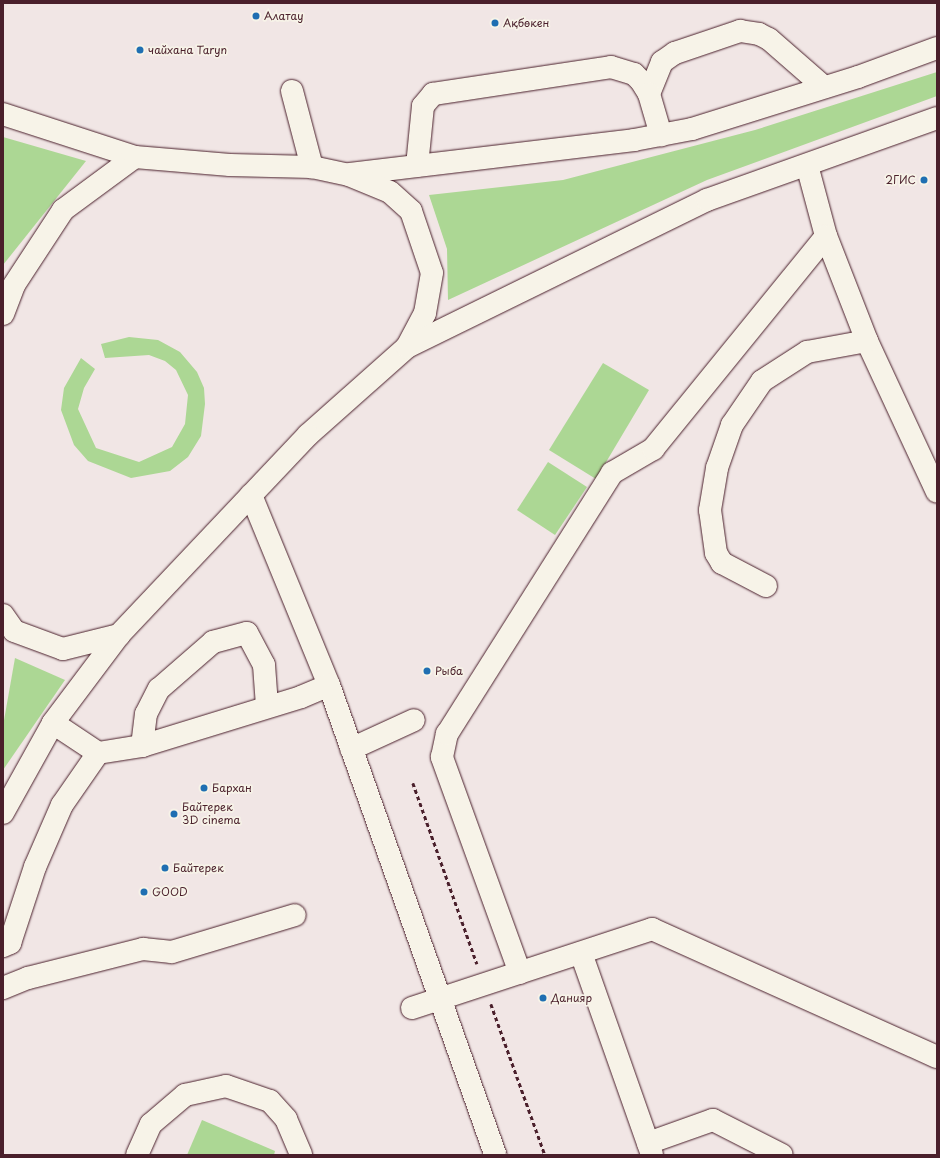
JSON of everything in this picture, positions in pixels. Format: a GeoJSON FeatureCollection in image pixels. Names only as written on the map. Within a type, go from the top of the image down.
{"type":"FeatureCollection","features":[{"type":"Feature","properties":{"kind":"main road"},"geometry":{"type":"LineString","coordinates":[[649,94],[655,75],[662,62],[668,58],[740,31],[759,34],[769,39],[824,86]]}},
{"type":"Feature","properties":{"kind":"main road"},"geometry":{"type":"LineString","coordinates":[[349,175],[661,135],[735,117],[824,86],[858,77],[937,48]]}},
{"type":"Feature","properties":{"kind":"main road"},"geometry":{"type":"LineString","coordinates":[[417,166],[423,106],[426,100],[441,91],[611,67],[634,74],[649,94],[661,135]]}},
{"type":"Feature","properties":{"kind":"main road"},"geometry":{"type":"LineString","coordinates":[[292,91],[312,167]]}},
{"type":"Feature","properties":{"kind":"main road"},"geometry":{"type":"LineString","coordinates":[[3,114],[135,157],[230,165],[312,167],[349,175],[390,192],[411,211],[432,274],[425,312],[407,347]]}},
{"type":"Feature","properties":{"kind":"main road"},"geometry":{"type":"LineString","coordinates":[[3,813],[53,723],[118,636],[308,435],[407,347],[708,200],[937,118]]}},
{"type":"Feature","properties":{"kind":"main road"},"geometry":{"type":"LineString","coordinates":[[3,314],[14,286],[63,210],[135,157]]}},
{"type":"Feature","properties":{"kind":"main road"},"geometry":{"type":"LineString","coordinates":[[806,165],[826,236],[867,341],[937,492]]}},
{"type":"Feature","properties":{"kind":"main road"},"geometry":{"type":"LineString","coordinates":[[520,973],[442,757],[447,734],[612,473],[653,450],[826,236]]}},
{"type":"Feature","properties":{"kind":"main road"},"geometry":{"type":"LineString","coordinates":[[766,586],[722,562],[716,554],[710,510],[717,468],[732,425],[762,381],[807,352],[867,341]]}},
{"type":"Feature","properties":{"kind":"main road"},"geometry":{"type":"LineString","coordinates":[[251,495],[329,686],[495,1155]]}},
{"type":"Feature","properties":{"kind":"main road"},"geometry":{"type":"LineString","coordinates":[[3,616],[14,631],[63,649],[118,636]]}},
{"type":"Feature","properties":{"kind":"main road"},"geometry":{"type":"LineString","coordinates":[[142,746],[146,714],[159,689],[213,642],[247,633],[264,665],[267,706]]}},
{"type":"Feature","properties":{"kind":"main road"},"geometry":{"type":"LineString","coordinates":[[53,723],[98,753],[142,746],[329,686]]}},
{"type":"Feature","properties":{"kind":"main road"},"geometry":{"type":"LineString","coordinates":[[351,749],[414,720]]}},
{"type":"Feature","properties":{"kind":"main road"},"geometry":{"type":"LineString","coordinates":[[3,946],[10,943],[35,867],[62,805],[98,753]]}},
{"type":"Feature","properties":{"kind":"main road"},"geometry":{"type":"LineString","coordinates":[[3,988],[28,978],[143,949],[172,952],[295,915]]}},
{"type":"Feature","properties":{"kind":"main road"},"geometry":{"type":"LineString","coordinates":[[412,1008],[652,929],[937,1057]]}},
{"type":"Feature","properties":{"kind":"main road"},"geometry":{"type":"LineString","coordinates":[[581,953],[650,1149],[713,1120],[782,1155]]}},
{"type":"Feature","properties":{"kind":"main road"},"geometry":{"type":"LineString","coordinates":[[136,1155],[151,1124],[185,1095],[226,1086],[270,1101],[286,1119],[301,1155]]}},
{"type":"Feature","properties":{"kind":"green space"},"geometry":{"type":"Polygon","coordinates":[[[937,72],[937,96],[707,180],[448,300],[447,249],[429,195],[563,180],[755,130],[937,72]]]}},
{"type":"Feature","properties":{"kind":"green space"},"geometry":{"type":"Polygon","coordinates":[[[3,137],[86,161],[3,265],[3,137]]]}},
{"type":"Feature","properties":{"kind":"green space"},"geometry":{"type":"Polygon","coordinates":[[[129,337],[158,340],[180,352],[197,372],[204,388],[205,404],[201,436],[188,457],[170,471],[131,478],[88,461],[74,445],[61,410],[64,388],[81,358],[95,369],[84,388],[78,409],[96,448],[139,462],[172,447],[185,424],[188,395],[176,370],[165,361],[149,355],[105,358],[101,344],[129,337]]]}},
{"type":"Feature","properties":{"kind":"green space"},"geometry":{"type":"Polygon","coordinates":[[[603,363],[649,390],[596,479],[549,450],[603,363]]]}},
{"type":"Feature","properties":{"kind":"green space"},"geometry":{"type":"Polygon","coordinates":[[[548,462],[587,487],[555,535],[517,510],[548,462]]]}},
{"type":"Feature","properties":{"kind":"green space"},"geometry":{"type":"Polygon","coordinates":[[[15,658],[65,680],[3,770],[3,726],[15,658]]]}},
{"type":"Feature","properties":{"kind":"green space"},"geometry":{"type":"Polygon","coordinates":[[[202,1120],[275,1151],[274,1155],[187,1155],[202,1120]]]}},
{"type":"Feature","properties":{"kind":"place","name":"Алатау"},"geometry":{"type":"Point","coordinates":[256,16]}},
{"type":"Feature","properties":{"kind":"place","name":"Ақбөкен"},"geometry":{"type":"Point","coordinates":[495,23]}},
{"type":"Feature","properties":{"kind":"place","name":"чайхана Taryn"},"geometry":{"type":"Point","coordinates":[140,50]}},
{"type":"Feature","properties":{"kind":"place","name":"2ГИС"},"geometry":{"type":"Point","coordinates":[924,180]}},
{"type":"Feature","properties":{"kind":"place","name":"Рыба"},"geometry":{"type":"Point","coordinates":[427,671]}},
{"type":"Feature","properties":{"kind":"place","name":"Бархан"},"geometry":{"type":"Point","coordinates":[204,788]}},
{"type":"Feature","properties":{"kind":"place","name":"Байтерек 3D cinema"},"geometry":{"type":"Point","coordinates":[174,814]}},
{"type":"Feature","properties":{"kind":"place","name":"Байтерек"},"geometry":{"type":"Point","coordinates":[165,868]}},
{"type":"Feature","properties":{"kind":"place","name":"GOOD"},"geometry":{"type":"Point","coordinates":[144,892]}},
{"type":"Feature","properties":{"kind":"place","name":"Данияр"},"geometry":{"type":"Point","coordinates":[543,998]}}]}
